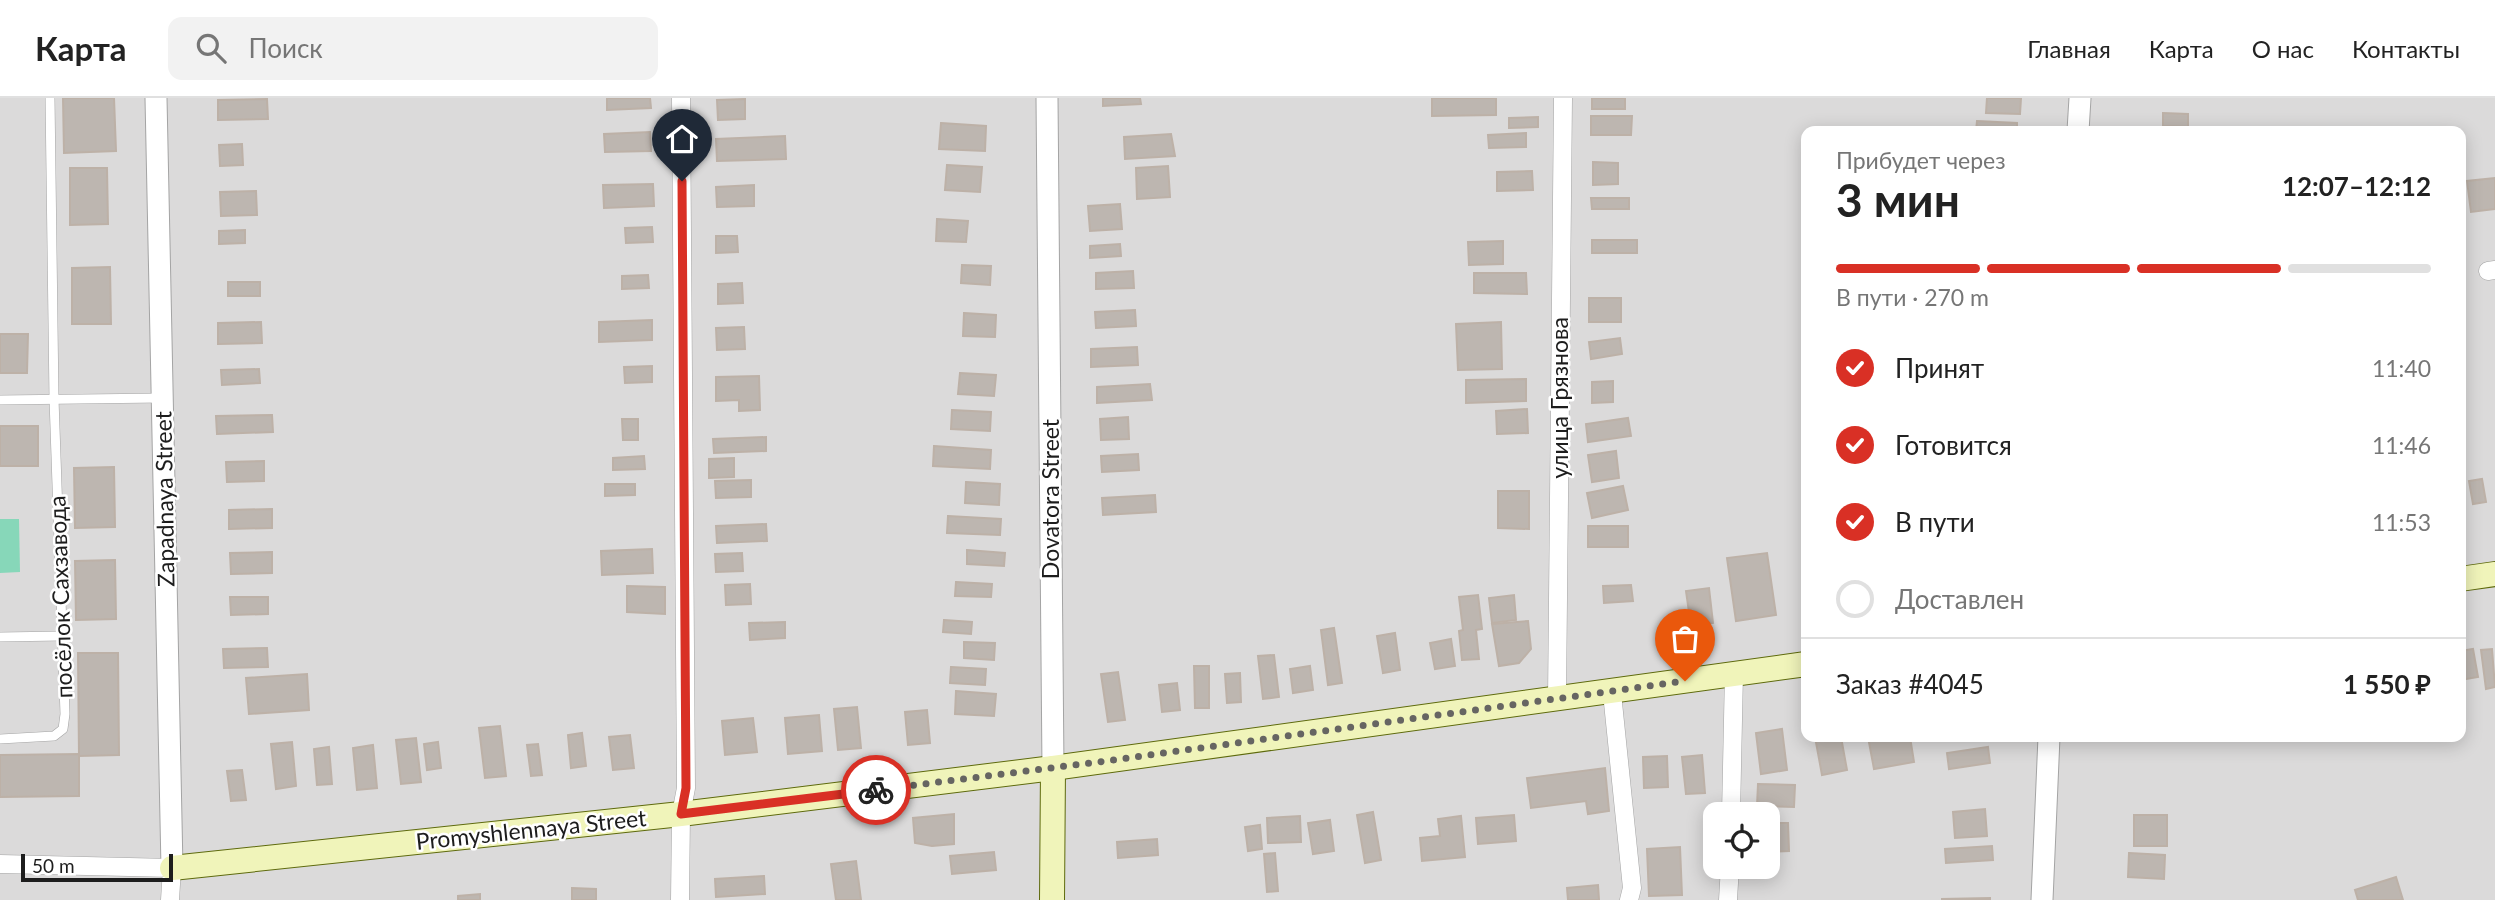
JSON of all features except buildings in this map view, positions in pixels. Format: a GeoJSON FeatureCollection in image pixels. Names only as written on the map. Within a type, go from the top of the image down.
{"type":"FeatureCollection","features":[{"type":"Feature","properties":{"kind":"main road"},"geometry":{"type":"LineString","coordinates":[[2466,578],[2495,574]]}},
{"type":"Feature","properties":{"kind":"main road","name":"Promyshlennaya Street"},"geometry":{"type":"LineString","coordinates":[[172,868],[681,814],[1053,768],[1612,693],[1801,665]]}},
{"type":"Feature","properties":{"kind":"main road","name":"Dovatora Street"},"geometry":{"type":"LineString","coordinates":[[1052,900],[1053,768]]}},
{"type":"Feature","properties":{"kind":"street","name":"Zapadnaya Street"},"geometry":{"type":"LineString","coordinates":[[156,98],[172,868],[170,900]]}},
{"type":"Feature","properties":{"kind":"street"},"geometry":{"type":"LineString","coordinates":[[680,900],[681,814],[686,788],[681,98]]}},
{"type":"Feature","properties":{"kind":"street","name":"Dovatora Street"},"geometry":{"type":"LineString","coordinates":[[1047,98],[1053,768]]}},
{"type":"Feature","properties":{"kind":"street","name":"улица Грязнова"},"geometry":{"type":"LineString","coordinates":[[1558,699],[1563,98]]}},
{"type":"Feature","properties":{"kind":"street"},"geometry":{"type":"LineString","coordinates":[[2078,126],[2080,98]]}},
{"type":"Feature","properties":{"kind":"street"},"geometry":{"type":"LineString","coordinates":[[1731,802],[1734,673]]}},
{"type":"Feature","properties":{"kind":"street"},"geometry":{"type":"LineString","coordinates":[[1612,693],[1632,888],[1629,900]]}},
{"type":"Feature","properties":{"kind":"street"},"geometry":{"type":"LineString","coordinates":[[2042,900],[2049,742]]}},
{"type":"Feature","properties":{"kind":"street"},"geometry":{"type":"LineString","coordinates":[[0,864],[172,868]]}},
{"type":"Feature","properties":{"kind":"street"},"geometry":{"type":"LineString","coordinates":[[1728,900],[1729,879]]}},
{"type":"Feature","properties":{"kind":"lane","name":"посёлок Сахзавода"},"geometry":{"type":"LineString","coordinates":[[0,739],[54,736],[63,729],[54,399],[50,98]]}},
{"type":"Feature","properties":{"kind":"lane"},"geometry":{"type":"LineString","coordinates":[[0,400],[162,398]]}},
{"type":"Feature","properties":{"kind":"lane"},"geometry":{"type":"LineString","coordinates":[[0,637],[62,636]]}},
{"type":"Feature","properties":{"kind":"shaded area"},"geometry":{"type":"Polygon","coordinates":[[[0,98],[2495,98],[2495,900],[0,900],[0,98]]]}},
{"type":"Feature","properties":{"kind":"green space"},"geometry":{"type":"Polygon","coordinates":[[[0,519],[19,519],[20,572],[0,573],[0,519]]]}},
{"type":"Feature","properties":{"kind":"way so far"},"geometry":{"type":"LineString","coordinates":[[876,790],[1612,693],[1685,681]]}},
{"type":"Feature","properties":{"kind":"route"},"geometry":{"type":"LineString","coordinates":[[682,181],[686,788],[681,814],[876,790]]}}]}
